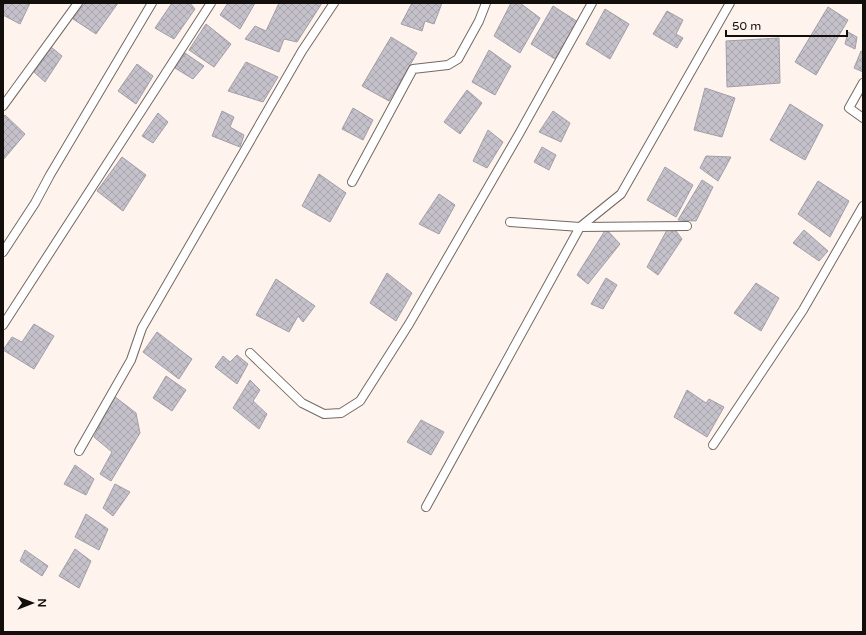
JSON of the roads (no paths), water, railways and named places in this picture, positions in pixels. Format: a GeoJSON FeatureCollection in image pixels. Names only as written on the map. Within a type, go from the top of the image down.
{"type":"FeatureCollection","features":[{"type":"Feature","properties":{"kind":"lane"},"geometry":{"type":"LineString","coordinates":[[3,106],[78,3]]}},
{"type":"Feature","properties":{"kind":"lane"},"geometry":{"type":"LineString","coordinates":[[3,252],[35,203],[152,3]]}},
{"type":"Feature","properties":{"kind":"lane"},"geometry":{"type":"LineString","coordinates":[[3,325],[210,3]]}},
{"type":"Feature","properties":{"kind":"lane"},"geometry":{"type":"LineString","coordinates":[[79,451],[131,360],[142,328],[302,51],[334,3]]}},
{"type":"Feature","properties":{"kind":"lane"},"geometry":{"type":"LineString","coordinates":[[352,182],[413,69],[448,65],[458,60],[479,21],[486,3]]}},
{"type":"Feature","properties":{"kind":"lane"},"geometry":{"type":"LineString","coordinates":[[250,353],[302,402],[324,414],[341,413],[360,401],[409,324],[519,134],[592,3]]}},
{"type":"Feature","properties":{"kind":"lane"},"geometry":{"type":"LineString","coordinates":[[426,506],[580,227],[621,194],[730,3]]}},
{"type":"Feature","properties":{"kind":"lane"},"geometry":{"type":"LineString","coordinates":[[863,83],[849,108],[863,118]]}},
{"type":"Feature","properties":{"kind":"lane"},"geometry":{"type":"LineString","coordinates":[[713,445],[803,310],[863,206]]}},
{"type":"Feature","properties":{"kind":"lane"},"geometry":{"type":"LineString","coordinates":[[510,222],[580,227],[687,226]]}}]}
